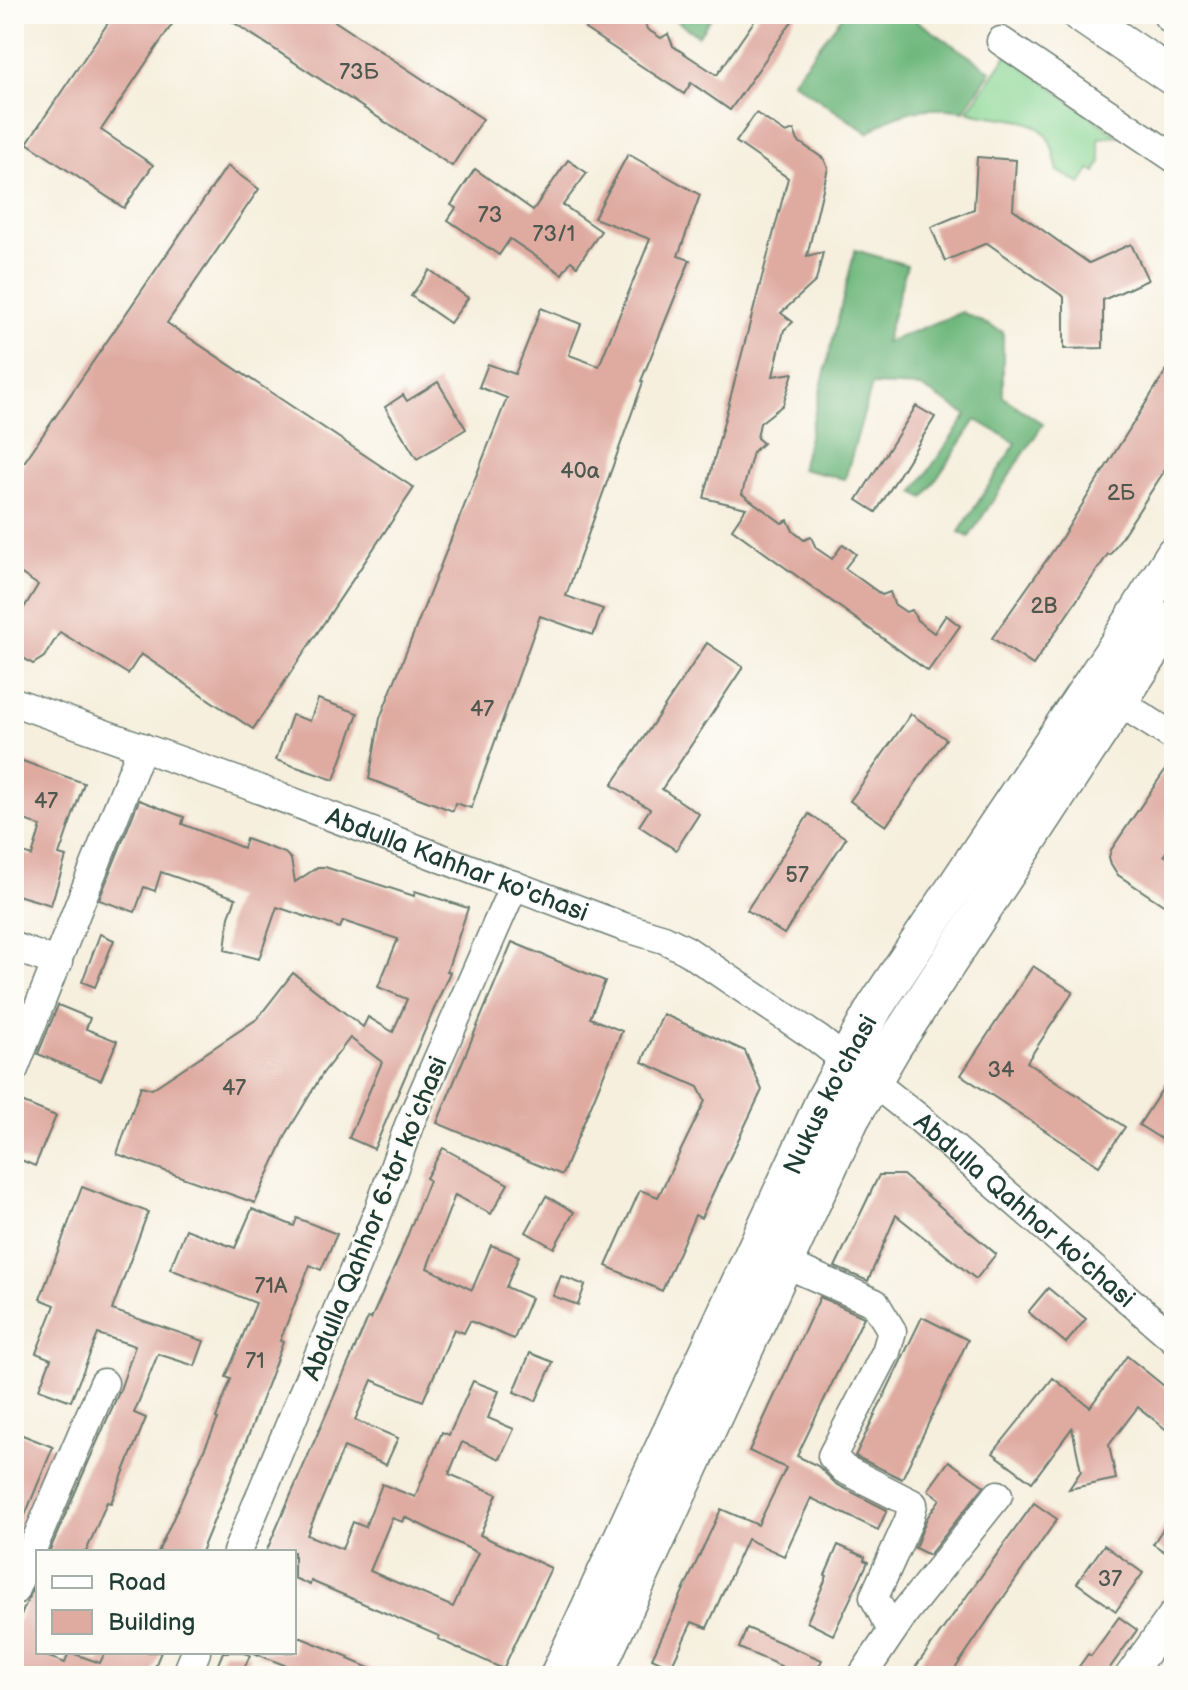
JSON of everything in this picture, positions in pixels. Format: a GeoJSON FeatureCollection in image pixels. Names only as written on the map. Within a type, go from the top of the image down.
{"type":"FeatureCollection","features":[{"type":"Feature","properties":{"kind":"main road"},"geometry":{"type":"LineString","coordinates":[[1080,14],[1174,78]]}},
{"type":"Feature","properties":{"kind":"main road","name":"Nukus ko'chasi"},"geometry":{"type":"LineString","coordinates":[[594,1676],[851,1119],[875,1007],[1117,645],[1174,554]]}},
{"type":"Feature","properties":{"kind":"main road","name":"Nukus ko'chasi"},"geometry":{"type":"LineString","coordinates":[[558,1676],[770,1214],[859,1071],[893,1047],[1174,618]]}},
{"type":"Feature","properties":{"kind":"street"},"geometry":{"type":"LineString","coordinates":[[1001,41],[1174,158]]}},
{"type":"Feature","properties":{"kind":"street","name":"Abdulla Kahhar ko'chasi"},"geometry":{"type":"LineString","coordinates":[[14,702],[664,939],[686,950],[796,1023],[859,1071]]}},
{"type":"Feature","properties":{"kind":"street"},"geometry":{"type":"LineString","coordinates":[[1119,702],[1174,737]]}},
{"type":"Feature","properties":{"kind":"street"},"geometry":{"type":"LineString","coordinates":[[14,1069],[142,747]]}},
{"type":"Feature","properties":{"kind":"street","name":"Abdulla Qahhor 6-tor koʻchasi"},"geometry":{"type":"LineString","coordinates":[[238,1550],[379,1210],[409,1125],[514,885]]}},
{"type":"Feature","properties":{"kind":"street"},"geometry":{"type":"LineString","coordinates":[[14,947],[58,963]]}},
{"type":"Feature","properties":{"kind":"street","name":"Abdulla Qahhor ko'chasi"},"geometry":{"type":"LineString","coordinates":[[859,1071],[920,1119],[1174,1339]]}},
{"type":"Feature","properties":{"kind":"street"},"geometry":{"type":"LineString","coordinates":[[784,1263],[875,1303],[892,1331],[886,1352],[832,1456],[844,1469],[913,1504],[909,1520],[874,1597],[892,1631]]}},
{"type":"Feature","properties":{"kind":"street"},"geometry":{"type":"LineString","coordinates":[[14,1591],[104,1383]]}},
{"type":"Feature","properties":{"kind":"street"},"geometry":{"type":"LineString","coordinates":[[862,1676],[892,1631],[998,1495]]}},
{"type":"Feature","properties":{"kind":"street"},"geometry":{"type":"LineString","coordinates":[[1129,1676],[1150,1662],[1174,1613]]}},
{"type":"Feature","properties":{"kind":"street"},"geometry":{"type":"LineString","coordinates":[[186,1676],[195,1654]]}},
{"type":"Feature","properties":{"kind":"green space"},"geometry":{"type":"Polygon","coordinates":[[[667,14],[714,14],[698,36],[667,14]]]}},
{"type":"Feature","properties":{"kind":"green space"},"geometry":{"type":"Polygon","coordinates":[[[844,14],[907,14],[991,71],[964,111],[913,111],[890,119],[868,133],[792,81],[844,14]]]}},
{"type":"Feature","properties":{"kind":"green space"},"geometry":{"type":"Polygon","coordinates":[[[1007,55],[1118,136],[1098,138],[1101,162],[1096,172],[1091,169],[1081,184],[1058,171],[1049,140],[1034,125],[968,111],[1007,55]]]}},
{"type":"Feature","properties":{"kind":"green space"},"geometry":{"type":"Polygon","coordinates":[[[855,250],[907,265],[885,343],[962,312],[1003,332],[1003,397],[1043,424],[969,537],[959,532],[1016,443],[976,420],[924,498],[914,492],[967,415],[921,387],[872,385],[845,479],[801,469],[855,250]]]}},
{"type":"Feature","properties":{"kind":"building"},"geometry":{"type":"Polygon","coordinates":[[[114,14],[179,14],[101,130],[153,165],[124,208],[27,143],[114,14]]]}},
{"type":"Feature","properties":{"kind":"building"},"geometry":{"type":"Polygon","coordinates":[[[221,14],[324,14],[483,119],[452,166],[221,14]]]}},
{"type":"Feature","properties":{"kind":"building"},"geometry":{"type":"Polygon","coordinates":[[[595,14],[625,14],[638,22],[643,18],[647,29],[661,38],[668,34],[673,46],[717,75],[759,14],[797,14],[730,110],[691,83],[684,94],[585,29],[595,14]]]}},
{"type":"Feature","properties":{"kind":"building"},"geometry":{"type":"Polygon","coordinates":[[[756,113],[786,133],[794,130],[798,141],[824,159],[828,168],[807,256],[823,252],[816,281],[781,313],[793,322],[784,330],[773,376],[793,373],[783,405],[760,423],[757,438],[763,443],[753,452],[742,494],[782,523],[788,520],[793,531],[804,540],[811,537],[816,548],[832,559],[843,544],[856,554],[845,568],[882,595],[890,592],[894,604],[906,612],[912,610],[917,620],[934,633],[946,615],[960,626],[928,671],[732,529],[746,508],[704,498],[788,178],[736,142],[756,113]]]}},
{"type":"Feature","properties":{"kind":"building"},"geometry":{"type":"Polygon","coordinates":[[[628,154],[700,195],[678,256],[690,260],[641,381],[566,596],[603,609],[593,635],[540,616],[471,808],[455,803],[453,811],[369,779],[380,718],[507,398],[479,387],[488,364],[515,374],[541,308],[581,324],[569,355],[599,366],[650,239],[594,218],[628,154]]]}},
{"type":"Feature","properties":{"kind":"building"},"geometry":{"type":"Polygon","coordinates":[[[977,157],[1016,160],[1013,209],[1089,263],[1131,244],[1148,280],[1103,300],[1103,348],[1064,349],[1064,297],[987,243],[945,261],[931,227],[974,209],[977,157]]]}},
{"type":"Feature","properties":{"kind":"building"},"geometry":{"type":"Polygon","coordinates":[[[568,160],[587,173],[563,205],[601,231],[577,266],[571,261],[562,274],[510,239],[499,255],[448,220],[456,208],[451,205],[475,169],[533,210],[568,160]]]}},
{"type":"Feature","properties":{"kind":"building"},"geometry":{"type":"Polygon","coordinates":[[[227,166],[259,189],[167,323],[414,488],[253,729],[141,654],[128,674],[60,632],[44,657],[33,664],[14,652],[14,624],[38,585],[14,569],[14,477],[227,166]]]}},
{"type":"Feature","properties":{"kind":"building"},"geometry":{"type":"Polygon","coordinates":[[[430,270],[468,298],[450,323],[411,296],[430,270]]]}},
{"type":"Feature","properties":{"kind":"building"},"geometry":{"type":"Polygon","coordinates":[[[1174,358],[1174,456],[1033,665],[992,638],[1057,545],[1174,358]]]}},
{"type":"Feature","properties":{"kind":"building"},"geometry":{"type":"Polygon","coordinates":[[[438,382],[466,429],[417,459],[385,407],[403,395],[407,401],[438,382]]]}},
{"type":"Feature","properties":{"kind":"building"},"geometry":{"type":"Polygon","coordinates":[[[916,406],[935,417],[876,512],[857,500],[916,406]]]}},
{"type":"Feature","properties":{"kind":"building"},"geometry":{"type":"Polygon","coordinates":[[[707,643],[743,667],[662,789],[699,814],[676,850],[639,826],[650,809],[612,785],[707,643]]]}},
{"type":"Feature","properties":{"kind":"building"},"geometry":{"type":"Polygon","coordinates":[[[318,699],[358,713],[334,780],[276,760],[292,715],[310,721],[318,699]]]}},
{"type":"Feature","properties":{"kind":"building"},"geometry":{"type":"Polygon","coordinates":[[[911,714],[946,739],[886,826],[850,801],[911,714]]]}},
{"type":"Feature","properties":{"kind":"building"},"geometry":{"type":"Polygon","coordinates":[[[1174,757],[1174,840],[1164,855],[1174,862],[1174,912],[1118,875],[1109,857],[1174,757]]]}},
{"type":"Feature","properties":{"kind":"building"},"geometry":{"type":"Polygon","coordinates":[[[14,758],[84,783],[59,855],[66,857],[51,905],[14,894],[14,850],[32,856],[41,826],[14,816],[14,758]]]}},
{"type":"Feature","properties":{"kind":"building"},"geometry":{"type":"Polygon","coordinates":[[[139,800],[184,817],[182,824],[243,848],[246,839],[285,853],[291,859],[295,882],[318,867],[325,867],[414,896],[415,891],[468,908],[447,971],[450,972],[374,1149],[349,1138],[382,1062],[350,1038],[323,1073],[287,1133],[255,1203],[117,1154],[141,1086],[152,1089],[257,1019],[293,973],[363,1027],[368,1017],[393,1032],[407,999],[378,987],[398,939],[343,921],[340,928],[277,907],[259,959],[225,950],[229,916],[236,898],[161,872],[155,891],[144,887],[135,912],[99,900],[139,800]]]}},
{"type":"Feature","properties":{"kind":"building"},"geometry":{"type":"Polygon","coordinates":[[[809,814],[846,838],[784,934],[747,910],[809,814]]]}},
{"type":"Feature","properties":{"kind":"building"},"geometry":{"type":"Polygon","coordinates":[[[100,934],[114,940],[95,987],[82,982],[100,934]]]}},
{"type":"Feature","properties":{"kind":"building"},"geometry":{"type":"Polygon","coordinates":[[[512,942],[605,981],[590,1018],[622,1031],[562,1175],[437,1123],[512,942]]]}},
{"type":"Feature","properties":{"kind":"building"},"geometry":{"type":"Polygon","coordinates":[[[1033,966],[1073,992],[1027,1062],[1125,1127],[1099,1166],[961,1075],[1033,966]]]}},
{"type":"Feature","properties":{"kind":"building"},"geometry":{"type":"Polygon","coordinates":[[[58,1005],[90,1018],[86,1029],[117,1041],[101,1080],[38,1054],[58,1005]]]}},
{"type":"Feature","properties":{"kind":"building"},"geometry":{"type":"Polygon","coordinates":[[[663,1014],[745,1051],[762,1090],[701,1218],[695,1215],[662,1291],[606,1266],[640,1190],[658,1197],[705,1101],[698,1087],[642,1062],[663,1014]]]}},
{"type":"Feature","properties":{"kind":"building"},"geometry":{"type":"Polygon","coordinates":[[[1174,1071],[1174,1147],[1139,1125],[1174,1071]]]}},
{"type":"Feature","properties":{"kind":"building"},"geometry":{"type":"Polygon","coordinates":[[[14,1099],[56,1116],[35,1166],[14,1157],[14,1099]]]}},
{"type":"Feature","properties":{"kind":"building"},"geometry":{"type":"Polygon","coordinates":[[[443,1148],[508,1184],[491,1214],[455,1195],[427,1268],[472,1290],[491,1245],[519,1256],[506,1287],[531,1298],[514,1339],[470,1321],[464,1333],[454,1329],[423,1401],[372,1380],[355,1420],[398,1438],[386,1465],[344,1447],[307,1535],[342,1549],[353,1522],[365,1527],[382,1484],[415,1497],[442,1432],[449,1435],[473,1381],[499,1391],[488,1418],[514,1429],[500,1459],[462,1442],[449,1474],[497,1494],[480,1535],[551,1568],[503,1669],[438,1639],[439,1636],[311,1581],[310,1585],[296,1579],[296,1550],[267,1550],[368,1318],[371,1319],[399,1257],[429,1180],[426,1178],[443,1148]],[[405,1517],[403,1522],[392,1518],[370,1571],[453,1607],[478,1553],[405,1517]]]}},
{"type":"Feature","properties":{"kind":"building"},"geometry":{"type":"Polygon","coordinates":[[[879,1175],[903,1175],[996,1254],[976,1279],[896,1215],[868,1281],[835,1267],[879,1175]]]}},
{"type":"Feature","properties":{"kind":"building"},"geometry":{"type":"Polygon","coordinates":[[[82,1187],[148,1212],[112,1310],[204,1341],[195,1366],[158,1354],[134,1413],[146,1418],[111,1503],[107,1502],[87,1550],[50,1550],[120,1390],[135,1346],[98,1334],[71,1401],[39,1389],[51,1359],[36,1353],[55,1305],[40,1299],[82,1187]]]}},
{"type":"Feature","properties":{"kind":"building"},"geometry":{"type":"Polygon","coordinates":[[[546,1196],[574,1212],[554,1248],[526,1232],[546,1196]]]}},
{"type":"Feature","properties":{"kind":"building"},"geometry":{"type":"Polygon","coordinates":[[[252,1209],[294,1226],[297,1218],[337,1234],[321,1270],[310,1265],[280,1341],[283,1342],[249,1434],[202,1550],[159,1550],[218,1419],[231,1379],[226,1377],[256,1303],[170,1269],[186,1229],[235,1248],[252,1209]]]}},
{"type":"Feature","properties":{"kind":"building"},"geometry":{"type":"Polygon","coordinates":[[[561,1276],[585,1285],[578,1305],[553,1296],[561,1276]]]}},
{"type":"Feature","properties":{"kind":"building"},"geometry":{"type":"Polygon","coordinates":[[[1048,1288],[1086,1319],[1066,1343],[1028,1312],[1048,1288]]]}},
{"type":"Feature","properties":{"kind":"building"},"geometry":{"type":"Polygon","coordinates":[[[820,1297],[864,1317],[797,1456],[818,1466],[836,1484],[887,1510],[878,1530],[811,1498],[784,1556],[747,1539],[707,1628],[692,1622],[671,1667],[652,1658],[721,1509],[758,1525],[786,1468],[749,1451],[820,1297]]]}},
{"type":"Feature","properties":{"kind":"building"},"geometry":{"type":"Polygon","coordinates":[[[922,1317],[968,1340],[902,1479],[855,1456],[922,1317]]]}},
{"type":"Feature","properties":{"kind":"building"},"geometry":{"type":"Polygon","coordinates":[[[530,1353],[553,1362],[536,1401],[514,1392],[530,1353]]]}},
{"type":"Feature","properties":{"kind":"building"},"geometry":{"type":"Polygon","coordinates":[[[1127,1356],[1174,1394],[1174,1436],[1138,1407],[1109,1445],[1116,1479],[1069,1489],[1081,1471],[1072,1428],[1032,1482],[993,1453],[1053,1378],[1090,1407],[1127,1356]]]}},
{"type":"Feature","properties":{"kind":"building"},"geometry":{"type":"Polygon","coordinates":[[[20,1434],[53,1447],[14,1542],[14,1448],[20,1434]]]}},
{"type":"Feature","properties":{"kind":"building"},"geometry":{"type":"Polygon","coordinates":[[[949,1461],[984,1486],[929,1555],[915,1548],[927,1518],[940,1499],[928,1490],[949,1461]]]}},
{"type":"Feature","properties":{"kind":"building"},"geometry":{"type":"Polygon","coordinates":[[[1034,1503],[1057,1519],[950,1676],[909,1676],[1034,1503]]]}},
{"type":"Feature","properties":{"kind":"building"},"geometry":{"type":"Polygon","coordinates":[[[1174,1512],[1174,1558],[1153,1544],[1174,1512]]]}},
{"type":"Feature","properties":{"kind":"building"},"geometry":{"type":"Polygon","coordinates":[[[838,1545],[865,1557],[864,1560],[868,1562],[833,1635],[807,1622],[838,1545]]]}},
{"type":"Feature","properties":{"kind":"building"},"geometry":{"type":"Polygon","coordinates":[[[1104,1545],[1143,1573],[1116,1611],[1077,1583],[1104,1545]]]}},
{"type":"Feature","properties":{"kind":"building"},"geometry":{"type":"Polygon","coordinates":[[[36,1582],[36,1654],[65,1663],[68,1654],[75,1654],[100,1663],[104,1654],[160,1654],[151,1676],[14,1676],[14,1630],[36,1582]]]}},
{"type":"Feature","properties":{"kind":"building"},"geometry":{"type":"Polygon","coordinates":[[[1119,1617],[1137,1630],[1104,1676],[1072,1676],[1088,1654],[1091,1656],[1119,1617]]]}},
{"type":"Feature","properties":{"kind":"building"},"geometry":{"type":"Polygon","coordinates":[[[747,1628],[822,1660],[814,1676],[777,1676],[781,1666],[739,1648],[747,1628]]]}},
{"type":"Feature","properties":{"kind":"building"},"geometry":{"type":"Polygon","coordinates":[[[296,1636],[388,1676],[312,1676],[257,1654],[296,1654],[296,1636]]]}},
{"type":"Feature","properties":{"kind":"building"},"geometry":{"type":"Polygon","coordinates":[[[222,1654],[250,1655],[241,1676],[213,1676],[222,1654]]]}}]}
